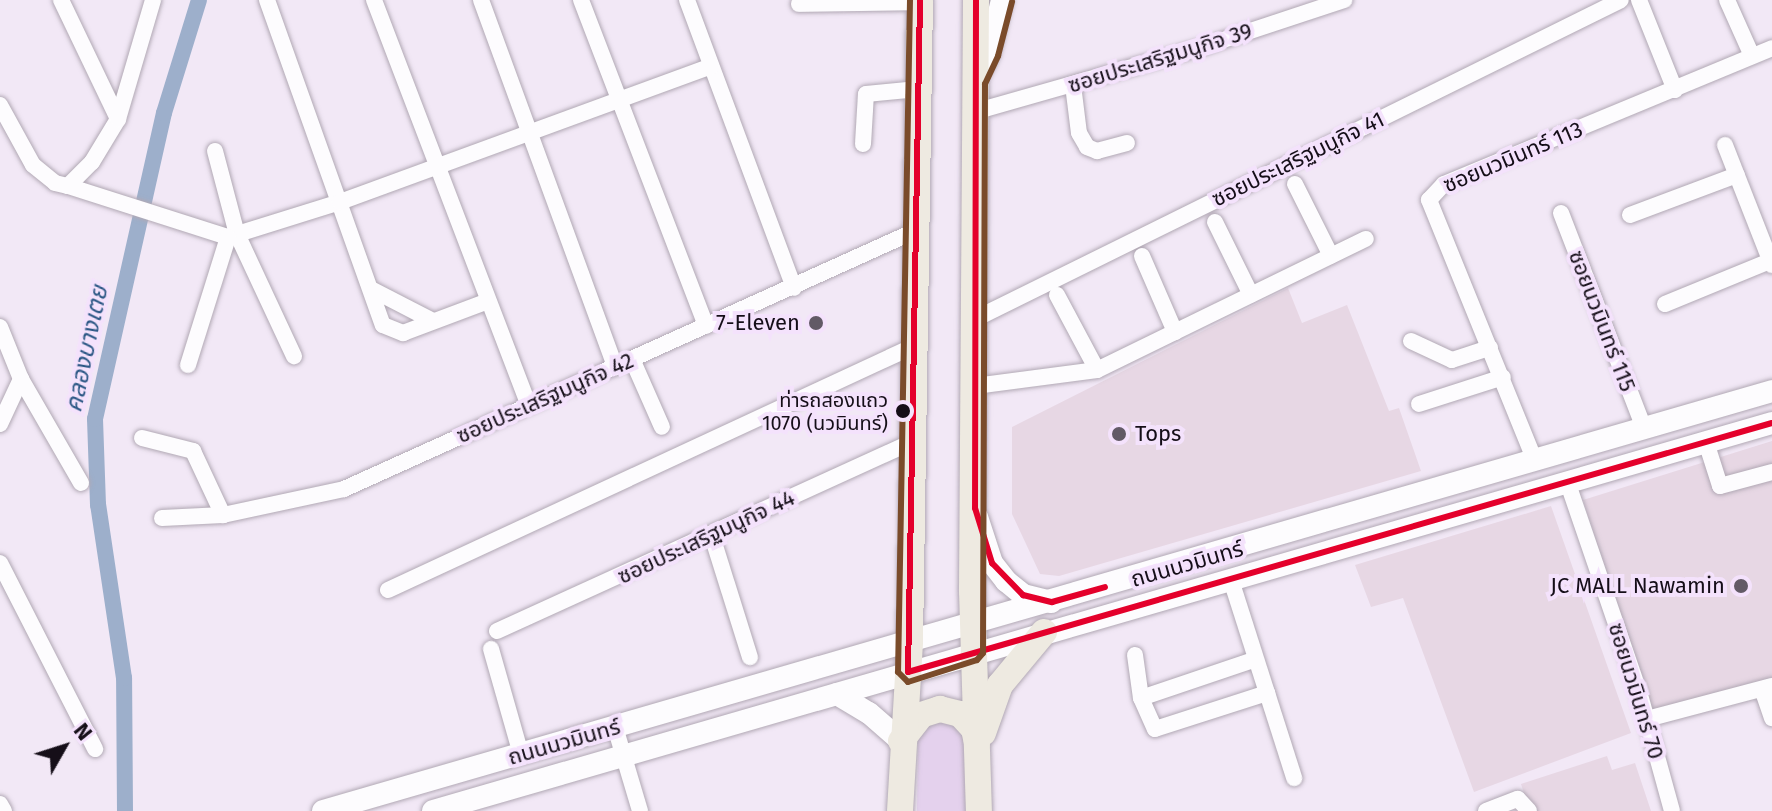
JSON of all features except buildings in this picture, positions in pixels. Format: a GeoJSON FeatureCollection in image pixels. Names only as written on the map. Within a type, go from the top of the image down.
{"type":"FeatureCollection","features":[{"type":"Feature","properties":{"kind":"main road"},"geometry":{"type":"LineString","coordinates":[[976,0],[972,623],[979,811]]}},
{"type":"Feature","properties":{"kind":"main road"},"geometry":{"type":"LineString","coordinates":[[975,82],[989,53],[1002,0]]}},
{"type":"Feature","properties":{"kind":"main road"},"geometry":{"type":"LineString","coordinates":[[900,811],[901,741],[910,642],[920,1]]}},
{"type":"Feature","properties":{"kind":"main road","name":"ถนนนวมินทร์"},"geometry":{"type":"LineString","coordinates":[[323,811],[1772,391]]}},
{"type":"Feature","properties":{"kind":"main road","name":"ถนนนวมินทร์"},"geometry":{"type":"LineString","coordinates":[[433,811],[837,694],[973,651],[1231,580],[1772,423]]}},
{"type":"Feature","properties":{"kind":"main road"},"geometry":{"type":"LineString","coordinates":[[975,508],[992,563],[1006,581],[1023,595],[1052,602]]}},
{"type":"Feature","properties":{"kind":"main road"},"geometry":{"type":"LineString","coordinates":[[978,750],[1000,685],[1044,632]]}},
{"type":"Feature","properties":{"kind":"main road"},"geometry":{"type":"LineString","coordinates":[[837,694],[869,713],[901,741]]}},
{"type":"Feature","properties":{"kind":"main road"},"geometry":{"type":"LineString","coordinates":[[901,741],[921,715],[940,709],[960,714],[974,729],[978,750]]}},
{"type":"Feature","properties":{"kind":"street"},"geometry":{"type":"LineString","coordinates":[[61,0],[118,119]]}},
{"type":"Feature","properties":{"kind":"street"},"geometry":{"type":"LineString","coordinates":[[68,186],[92,162],[118,119],[153,0]]}},
{"type":"Feature","properties":{"kind":"street"},"geometry":{"type":"LineString","coordinates":[[267,0],[383,325],[393,332],[488,301]]}},
{"type":"Feature","properties":{"kind":"street"},"geometry":{"type":"LineString","coordinates":[[374,0],[528,404]]}},
{"type":"Feature","properties":{"kind":"street"},"geometry":{"type":"LineString","coordinates":[[481,0],[615,367]]}},
{"type":"Feature","properties":{"kind":"street"},"geometry":{"type":"LineString","coordinates":[[581,0],[706,326]]}},
{"type":"Feature","properties":{"kind":"street"},"geometry":{"type":"LineString","coordinates":[[687,0],[794,288]]}},
{"type":"Feature","properties":{"kind":"street","name":"ซอยประเสริฐมนูกิจ 39"},"geometry":{"type":"LineString","coordinates":[[974,112],[1073,85],[1344,0]]}},
{"type":"Feature","properties":{"kind":"street","name":"ซอยประเสริฐมนูกิจ 41"},"geometry":{"type":"LineString","coordinates":[[975,319],[1621,0]]}},
{"type":"Feature","properties":{"kind":"street"},"geometry":{"type":"LineString","coordinates":[[1639,0],[1675,90]]}},
{"type":"Feature","properties":{"kind":"street"},"geometry":{"type":"LineString","coordinates":[[1727,0],[1752,56]]}},
{"type":"Feature","properties":{"kind":"street"},"geometry":{"type":"LineString","coordinates":[[799,4],[920,1]]}},
{"type":"Feature","properties":{"kind":"street","name":"ซอยนวมินทร์ 113"},"geometry":{"type":"LineString","coordinates":[[1535,461],[1503,377],[1431,212],[1434,191],[1772,48]]}},
{"type":"Feature","properties":{"kind":"street"},"geometry":{"type":"LineString","coordinates":[[0,105],[41,174],[100,198],[232,235],[340,202],[437,165],[532,134],[616,97],[711,66]]}},
{"type":"Feature","properties":{"kind":"street"},"geometry":{"type":"LineString","coordinates":[[1073,85],[1079,133],[1087,147],[1097,151],[1127,143]]}},
{"type":"Feature","properties":{"kind":"street"},"geometry":{"type":"LineString","coordinates":[[863,144],[866,94],[918,89]]}},
{"type":"Feature","properties":{"kind":"street"},"geometry":{"type":"LineString","coordinates":[[1665,304],[1771,263],[1725,145]]}},
{"type":"Feature","properties":{"kind":"street"},"geometry":{"type":"LineString","coordinates":[[215,151],[232,235],[294,356]]}},
{"type":"Feature","properties":{"kind":"street"},"geometry":{"type":"LineString","coordinates":[[1630,215],[1737,175]]}},
{"type":"Feature","properties":{"kind":"street"},"geometry":{"type":"LineString","coordinates":[[1295,184],[1331,256]]}},
{"type":"Feature","properties":{"kind":"street","name":"ซอยนวมินทร์ 115"},"geometry":{"type":"LineString","coordinates":[[1561,213],[1644,428]]}},
{"type":"Feature","properties":{"kind":"street"},"geometry":{"type":"LineString","coordinates":[[1215,222],[1251,295]]}},
{"type":"Feature","properties":{"kind":"street","name":"ซอยประเสริฐมนูกิจ 42"},"geometry":{"type":"LineString","coordinates":[[162,518],[223,515],[344,489],[915,231]]}},
{"type":"Feature","properties":{"kind":"street"},"geometry":{"type":"LineString","coordinates":[[188,365],[232,235]]}},
{"type":"Feature","properties":{"kind":"street"},"geometry":{"type":"LineString","coordinates":[[975,386],[1097,370],[1366,239]]}},
{"type":"Feature","properties":{"kind":"street"},"geometry":{"type":"LineString","coordinates":[[1142,256],[1175,332]]}},
{"type":"Feature","properties":{"kind":"street"},"geometry":{"type":"LineString","coordinates":[[371,289],[433,321]]}},
{"type":"Feature","properties":{"kind":"street"},"geometry":{"type":"LineString","coordinates":[[1057,295],[1097,370]]}},
{"type":"Feature","properties":{"kind":"street"},"geometry":{"type":"LineString","coordinates":[[0,327],[21,379],[81,483]]}},
{"type":"Feature","properties":{"kind":"street"},"geometry":{"type":"LineString","coordinates":[[1411,341],[1452,360],[1490,348]]}},
{"type":"Feature","properties":{"kind":"street"},"geometry":{"type":"LineString","coordinates":[[388,590],[914,346]]}},
{"type":"Feature","properties":{"kind":"street"},"geometry":{"type":"LineString","coordinates":[[632,359],[662,427]]}},
{"type":"Feature","properties":{"kind":"street"},"geometry":{"type":"LineString","coordinates":[[1419,404],[1503,377]]}},
{"type":"Feature","properties":{"kind":"street"},"geometry":{"type":"LineString","coordinates":[[0,424],[21,379]]}},
{"type":"Feature","properties":{"kind":"street"},"geometry":{"type":"LineString","coordinates":[[142,438],[193,451],[223,515]]}},
{"type":"Feature","properties":{"kind":"street","name":"ซอยประเสริฐมนูกิจ 44"},"geometry":{"type":"LineString","coordinates":[[497,631],[712,536],[913,441]]}},
{"type":"Feature","properties":{"kind":"street"},"geometry":{"type":"LineString","coordinates":[[1706,442],[1720,486],[1772,472]]}},
{"type":"Feature","properties":{"kind":"street","name":"ซอยนวมินทร์ 70"},"geometry":{"type":"LineString","coordinates":[[1567,481],[1647,719],[1672,811]]}},
{"type":"Feature","properties":{"kind":"street"},"geometry":{"type":"LineString","coordinates":[[712,536],[750,657]]}},
{"type":"Feature","properties":{"kind":"street"},"geometry":{"type":"LineString","coordinates":[[0,563],[95,749]]}},
{"type":"Feature","properties":{"kind":"street"},"geometry":{"type":"LineString","coordinates":[[1231,580],[1294,778]]}},
{"type":"Feature","properties":{"kind":"street"},"geometry":{"type":"LineString","coordinates":[[491,649],[521,754]]}},
{"type":"Feature","properties":{"kind":"street"},"geometry":{"type":"LineString","coordinates":[[1135,655],[1141,698],[1151,726],[1161,730],[1267,693]]}},
{"type":"Feature","properties":{"kind":"street"},"geometry":{"type":"LineString","coordinates":[[1141,698],[1256,659]]}},
{"type":"Feature","properties":{"kind":"street"},"geometry":{"type":"LineString","coordinates":[[1647,719],[1717,696],[1767,687],[1772,718]]}},
{"type":"Feature","properties":{"kind":"street"},"geometry":{"type":"LineString","coordinates":[[615,727],[640,811]]}},
{"type":"Feature","properties":{"kind":"street"},"geometry":{"type":"LineString","coordinates":[[1486,811],[1518,799],[1529,811]]}},
{"type":"Feature","properties":{"kind":"street"},"geometry":{"type":"LineString","coordinates":[[0,804],[4,811]]}},
{"type":"Feature","properties":{"kind":"shaded area"},"geometry":{"type":"Polygon","coordinates":[[[1288,288],[1302,323],[1347,305],[1389,411],[1399,408],[1421,471],[1059,576],[1040,574],[1012,514],[1012,427],[1288,288]]]}},
{"type":"Feature","properties":{"kind":"shaded area"},"geometry":{"type":"Polygon","coordinates":[[[1772,441],[1772,682],[1651,712],[1583,500],[1772,441]]]}},
{"type":"Feature","properties":{"kind":"shaded area"},"geometry":{"type":"Polygon","coordinates":[[[1551,506],[1631,733],[1474,792],[1403,598],[1371,607],[1355,565],[1551,506]]]}},
{"type":"Feature","properties":{"kind":"shaded area"},"geometry":{"type":"Polygon","coordinates":[[[942,718],[969,733],[970,811],[917,811],[918,733],[928,721],[942,718]]]}},
{"type":"Feature","properties":{"kind":"shaded area"},"geometry":{"type":"Polygon","coordinates":[[[1607,756],[1612,770],[1635,763],[1651,811],[1530,811],[1521,784],[1607,756]]]}},
{"type":"Feature","properties":{"kind":"waterway","name":"คลองบางเตย"},"geometry":{"type":"LineString","coordinates":[[125,811],[124,678],[98,505],[95,419],[164,113],[199,0]]}},
{"type":"Feature","properties":{"kind":"transit line","name":"1070"},"geometry":{"type":"LineString","coordinates":[[910,0],[898,672],[908,682],[977,660],[983,653],[985,84],[998,56],[1012,2]]}},
{"type":"Feature","properties":{"kind":"transit line"},"geometry":{"type":"LineString","coordinates":[[920,0],[908,672],[1772,423]]}},
{"type":"Feature","properties":{"kind":"transit line"},"geometry":{"type":"LineString","coordinates":[[976,0],[975,508],[992,563],[1023,595],[1052,602],[1105,587]]}},
{"type":"Feature","properties":{"kind":"place","name":"7-Eleven"},"geometry":{"type":"Point","coordinates":[816,323]}},
{"type":"Feature","properties":{"kind":"place","name":"ท่ารถสองแถว 1070 (นวมินทร์)"},"geometry":{"type":"Point","coordinates":[903,411]}},
{"type":"Feature","properties":{"kind":"place","name":"Tops"},"geometry":{"type":"Point","coordinates":[1119,434]}},
{"type":"Feature","properties":{"kind":"place","name":"JC MALL Nawamin"},"geometry":{"type":"Point","coordinates":[1741,586]}}]}
